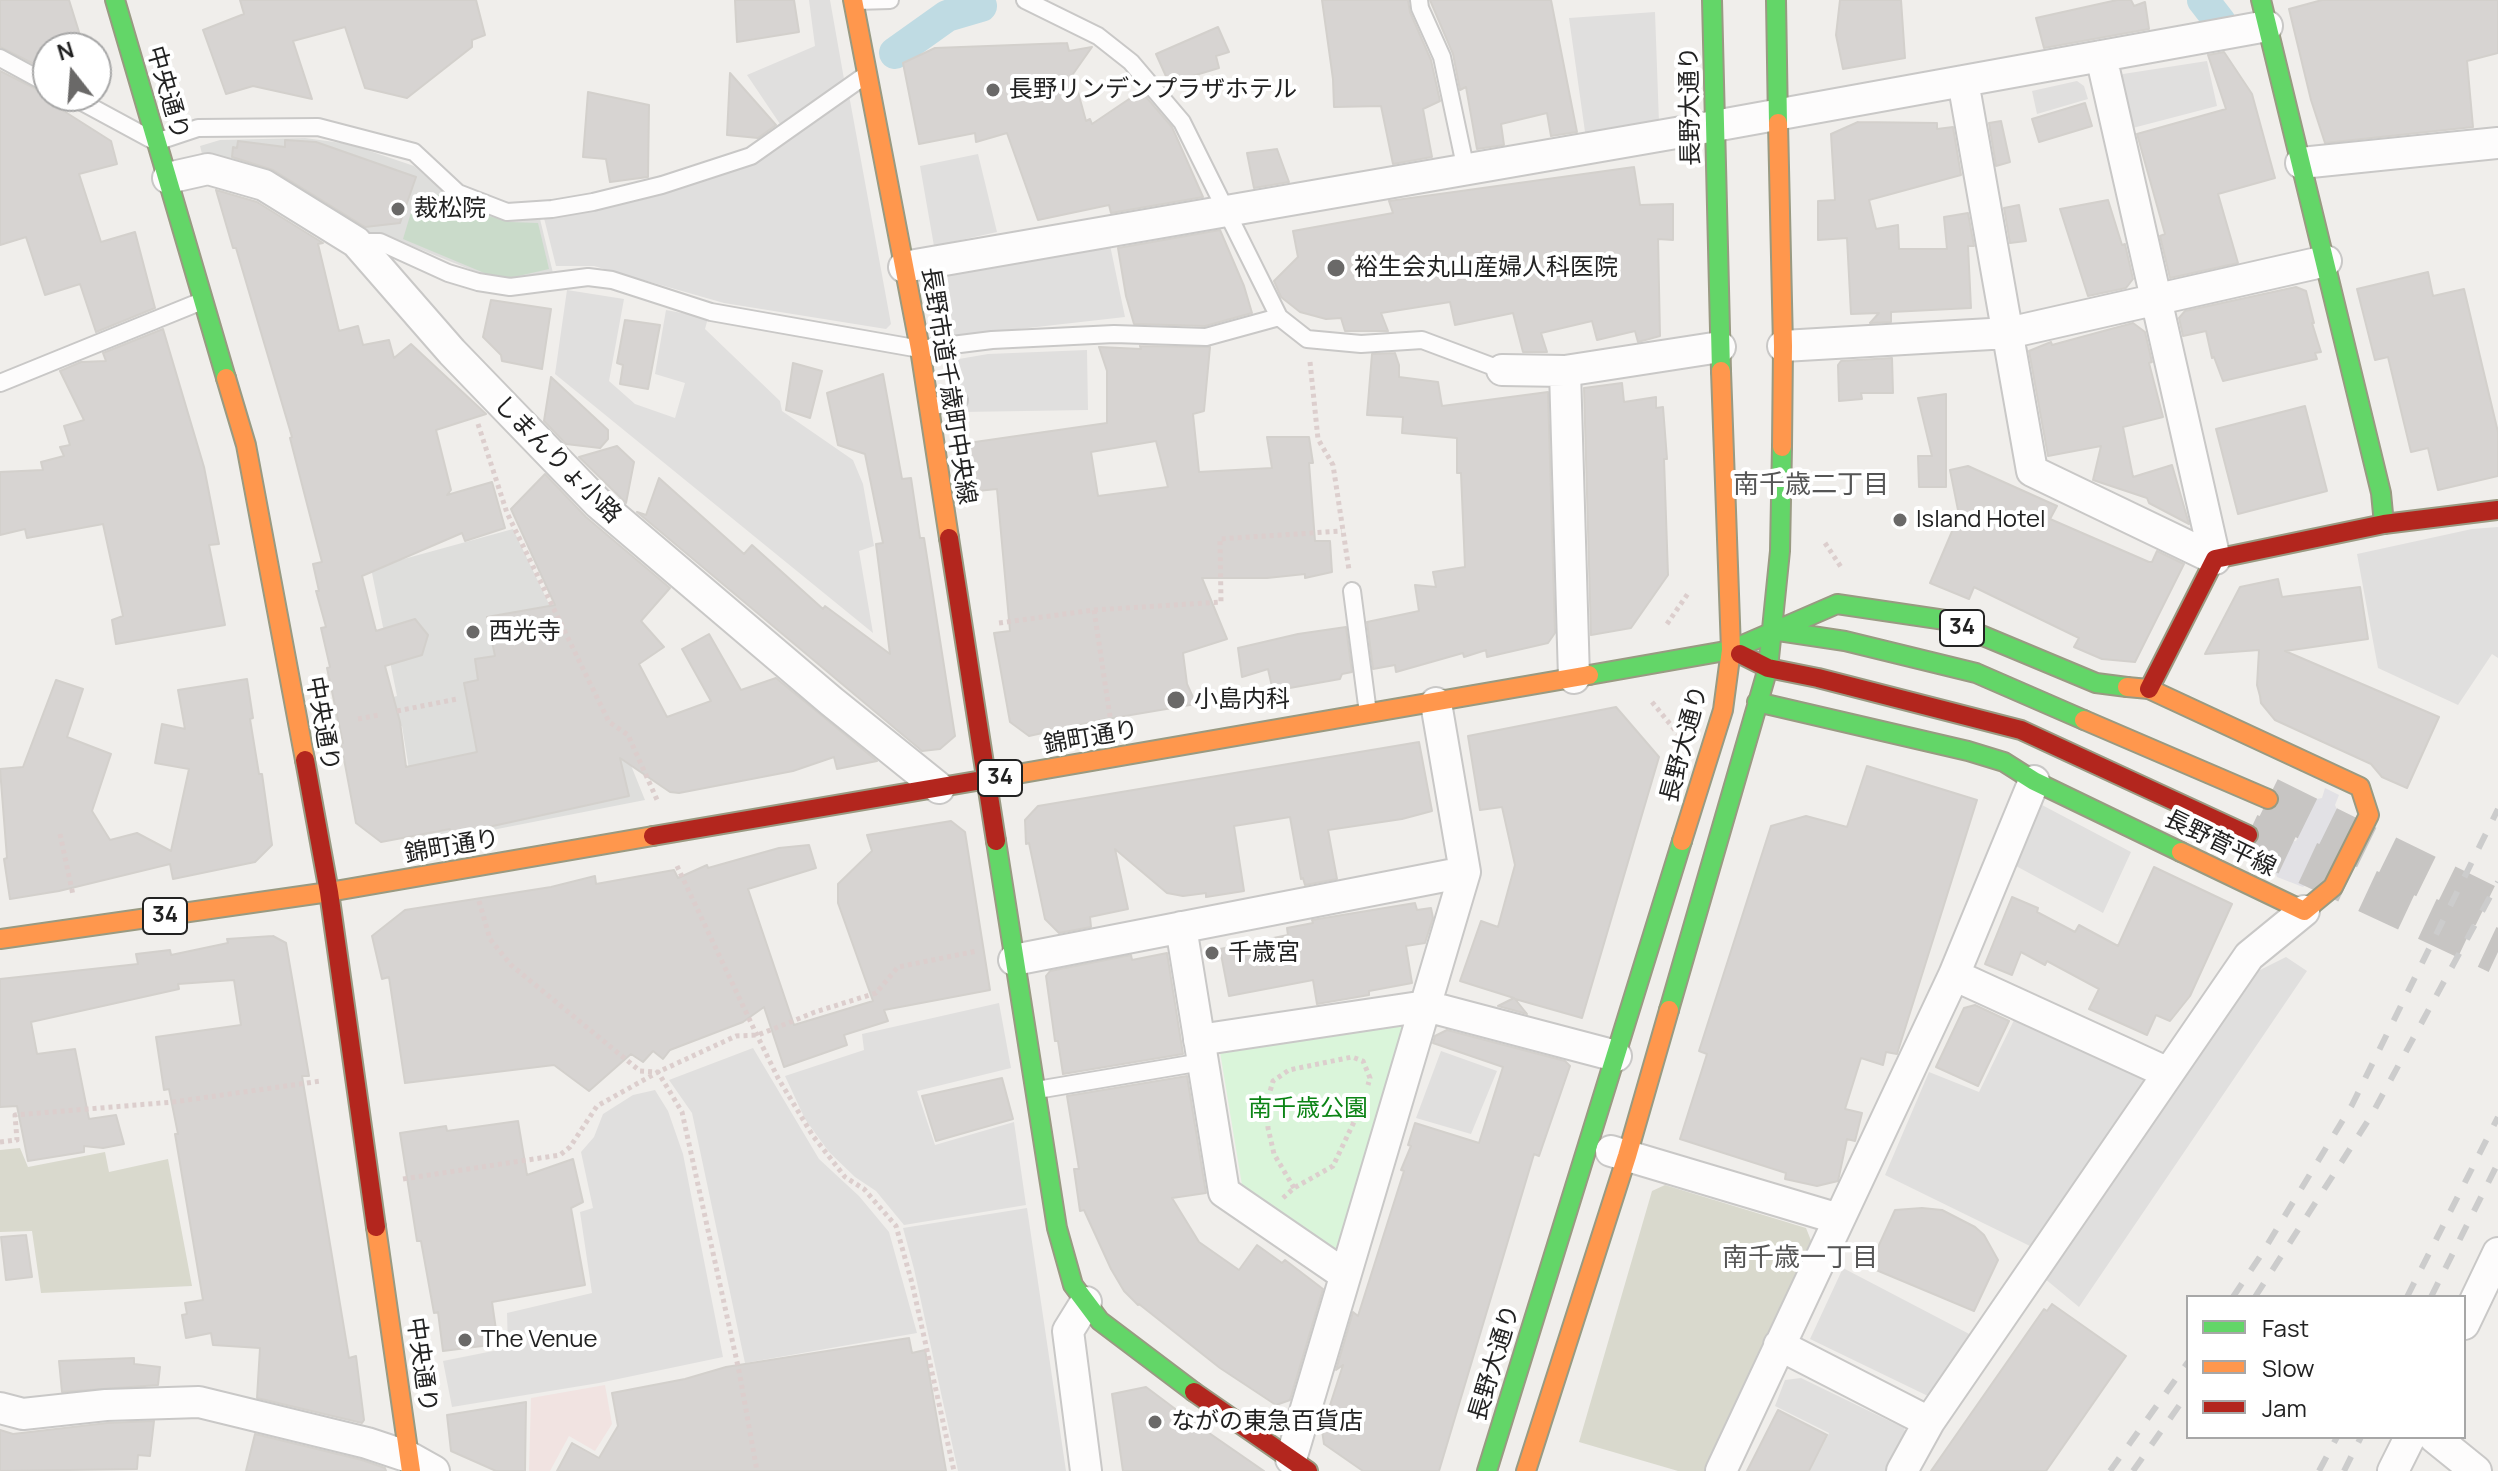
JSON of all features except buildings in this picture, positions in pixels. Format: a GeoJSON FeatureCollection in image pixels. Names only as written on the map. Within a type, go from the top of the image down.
{"type":"FeatureCollection","features":[{"type":"Feature","properties":{"kind":"street","name":"中央通り"},"geometry":{"type":"LineString","coordinates":[[115,0],[246,445],[329,892],[418,1466]]}},
{"type":"Feature","properties":{"kind":"street","name":"長野市道千歳町中央線"},"geometry":{"type":"LineString","coordinates":[[853,0],[920,349],[1057,1228],[1073,1285],[1100,1321],[1200,1396],[1300,1465]]}},
{"type":"Feature","properties":{"kind":"street","name":"長野大通り"},"geometry":{"type":"LineString","coordinates":[[1487,1471],[1723,710],[1731,650],[1712,0]]}},
{"type":"Feature","properties":{"kind":"street"},"geometry":{"type":"LineString","coordinates":[[1526,1471],[1627,1156],[1768,668],[1780,551],[1783,346],[1776,0]]}},
{"type":"Feature","properties":{"kind":"street"},"geometry":{"type":"LineString","coordinates":[[904,267],[2101,56],[2264,13],[2381,493],[2384,524]]}},
{"type":"Feature","properties":{"kind":"street"},"geometry":{"type":"LineString","coordinates":[[2101,56],[2215,559],[2149,689]]}},
{"type":"Feature","properties":{"kind":"street"},"geometry":{"type":"LineString","coordinates":[[1963,81],[2032,471],[2215,559],[2384,524],[2498,510]]}},
{"type":"Feature","properties":{"kind":"street"},"geometry":{"type":"LineString","coordinates":[[2301,163],[2498,143]]}},
{"type":"Feature","properties":{"kind":"street","name":"しまんりょ小路"},"geometry":{"type":"LineString","coordinates":[[168,178],[208,169],[264,185],[356,242],[470,373],[598,503],[820,692],[939,788]]}},
{"type":"Feature","properties":{"kind":"street"},"geometry":{"type":"LineString","coordinates":[[1783,346],[2008,333],[2326,261]]}},
{"type":"Feature","properties":{"kind":"street"},"geometry":{"type":"LineString","coordinates":[[1502,370],[1565,371],[1720,347]]}},
{"type":"Feature","properties":{"kind":"street"},"geometry":{"type":"LineString","coordinates":[[1565,371],[1574,678]]}},
{"type":"Feature","properties":{"kind":"street","name":"34"},"geometry":{"type":"LineString","coordinates":[[1731,650],[1837,604],[1945,620],[2096,683],[2149,689],[2360,787],[2369,815],[2333,887],[2304,911]]}},
{"type":"Feature","properties":{"kind":"street"},"geometry":{"type":"LineString","coordinates":[[1772,630],[1836,640],[1976,673],[2268,799]]}},
{"type":"Feature","properties":{"kind":"street"},"geometry":{"type":"LineString","coordinates":[[1731,650],[1768,668],[2021,730],[2248,835]]}},
{"type":"Feature","properties":{"kind":"street","name":"錦町通り"},"geometry":{"type":"LineString","coordinates":[[329,892],[1731,650]]}},
{"type":"Feature","properties":{"kind":"street","name":"長野菅平線"},"geometry":{"type":"LineString","coordinates":[[1757,702],[2004,762],[2034,781],[2304,911]]}},
{"type":"Feature","properties":{"kind":"street"},"geometry":{"type":"LineString","coordinates":[[1300,1465],[1345,1275],[1465,872],[1436,703]]}},
{"type":"Feature","properties":{"kind":"street"},"geometry":{"type":"LineString","coordinates":[[1721,1471],[1954,975],[2034,781]]}},
{"type":"Feature","properties":{"kind":"street"},"geometry":{"type":"LineString","coordinates":[[1013,951],[1181,927],[1465,872]]}},
{"type":"Feature","properties":{"kind":"street","name":"34"},"geometry":{"type":"LineString","coordinates":[[0,939],[329,892]]}},
{"type":"Feature","properties":{"kind":"street"},"geometry":{"type":"LineString","coordinates":[[1902,1471],[1929,1422],[2249,956],[2304,911]]}},
{"type":"Feature","properties":{"kind":"street"},"geometry":{"type":"LineString","coordinates":[[1181,927],[1224,1192],[1345,1275]]}},
{"type":"Feature","properties":{"kind":"street"},"geometry":{"type":"LineString","coordinates":[[1954,975],[2168,1073]]}},
{"type":"Feature","properties":{"kind":"street"},"geometry":{"type":"LineString","coordinates":[[1201,1051],[1426,1006],[1616,1056]]}},
{"type":"Feature","properties":{"kind":"street"},"geometry":{"type":"LineString","coordinates":[[1589,1144],[1839,1219]]}},
{"type":"Feature","properties":{"kind":"street"},"geometry":{"type":"LineString","coordinates":[[2466,1320],[2498,1253]]}},
{"type":"Feature","properties":{"kind":"street"},"geometry":{"type":"LineString","coordinates":[[1086,1302],[1068,1331],[1086,1471]]}},
{"type":"Feature","properties":{"kind":"street"},"geometry":{"type":"LineString","coordinates":[[1779,1345],[1929,1422]]}},
{"type":"Feature","properties":{"kind":"street"},"geometry":{"type":"LineString","coordinates":[[0,1408],[31,1423],[106,1405],[199,1402],[367,1443],[418,1466]]}},
{"type":"Feature","properties":{"kind":"street"},"geometry":{"type":"LineString","coordinates":[[2393,1471],[2409,1439]]}},
{"type":"Feature","properties":{"kind":"street"},"geometry":{"type":"LineString","coordinates":[[2436,1439],[2476,1471]]}},
{"type":"Feature","properties":{"kind":"lane"},"geometry":{"type":"LineString","coordinates":[[853,0],[890,0]]}},
{"type":"Feature","properties":{"kind":"lane"},"geometry":{"type":"LineString","coordinates":[[1025,0],[1098,36],[1131,62],[1182,122],[1279,317],[1307,339],[1361,344],[1422,340],[1502,370]]}},
{"type":"Feature","properties":{"kind":"lane"},"geometry":{"type":"LineString","coordinates":[[1419,0],[1442,57],[1466,170]]}},
{"type":"Feature","properties":{"kind":"lane"},"geometry":{"type":"LineString","coordinates":[[0,58],[32,75]]}},
{"type":"Feature","properties":{"kind":"lane"},"geometry":{"type":"LineString","coordinates":[[101,112],[156,142],[198,128],[318,127],[414,152],[458,193],[507,212],[552,209],[662,185],[751,156],[867,74]]}},
{"type":"Feature","properties":{"kind":"lane"},"geometry":{"type":"LineString","coordinates":[[356,242],[380,242],[448,273],[478,282],[510,287],[588,277],[612,280],[711,312],[920,349],[992,340],[1114,334],[1206,337],[1279,317]]}},
{"type":"Feature","properties":{"kind":"lane"},"geometry":{"type":"LineString","coordinates":[[0,383],[204,300]]}},
{"type":"Feature","properties":{"kind":"lane"},"geometry":{"type":"LineString","coordinates":[[929,407],[959,400]]}},
{"type":"Feature","properties":{"kind":"lane"},"geometry":{"type":"LineString","coordinates":[[1352,591],[1368,715]]}},
{"type":"Feature","properties":{"kind":"lane"},"geometry":{"type":"LineString","coordinates":[[1036,1090],[1201,1051]]}},
{"type":"Feature","properties":{"kind":"path"},"geometry":{"type":"LineString","coordinates":[[1307,339],[1318,439],[1333,465],[1352,591]]}},
{"type":"Feature","properties":{"kind":"path"},"geometry":{"type":"LineString","coordinates":[[478,422],[507,513],[609,722],[628,735],[661,807]]}},
{"type":"Feature","properties":{"kind":"path"},"geometry":{"type":"LineString","coordinates":[[962,628],[1094,610],[1221,602],[1220,539],[1342,531]]}},
{"type":"Feature","properties":{"kind":"path"},"geometry":{"type":"LineString","coordinates":[[1825,543],[1846,575]]}},
{"type":"Feature","properties":{"kind":"path"},"geometry":{"type":"LineString","coordinates":[[1662,632],[1689,592]]}},
{"type":"Feature","properties":{"kind":"path"},"geometry":{"type":"LineString","coordinates":[[1094,610],[1117,758]]}},
{"type":"Feature","properties":{"kind":"path"},"geometry":{"type":"LineString","coordinates":[[397,711],[457,699]]}},
{"type":"Feature","properties":{"kind":"path"},"geometry":{"type":"LineString","coordinates":[[1652,702],[1680,735]]}},
{"type":"Feature","properties":{"kind":"path"},"geometry":{"type":"LineString","coordinates":[[358,719],[379,715]]}},
{"type":"Feature","properties":{"kind":"path"},"geometry":{"type":"LineString","coordinates":[[60,834],[75,900]]}},
{"type":"Feature","properties":{"kind":"path"},"geometry":{"type":"LineString","coordinates":[[674,853],[680,876],[778,1078],[829,1160],[845,1177],[864,1189],[896,1226],[912,1283],[954,1471]]}},
{"type":"Feature","properties":{"kind":"path"},"geometry":{"type":"LineString","coordinates":[[479,896],[490,939],[511,965],[640,1071],[658,1072]]}},
{"type":"Feature","properties":{"kind":"path"},"geometry":{"type":"LineString","coordinates":[[398,1180],[560,1155],[570,1147],[597,1106],[658,1072],[736,1036],[758,1035],[815,1012],[876,993],[898,967],[1013,951]]}},
{"type":"Feature","properties":{"kind":"path"},"geometry":{"type":"LineString","coordinates":[[1294,1188],[1274,1154],[1268,1128],[1267,1102],[1273,1081],[1289,1070],[1352,1057],[1363,1061],[1370,1078],[1367,1089]]}},
{"type":"Feature","properties":{"kind":"path"},"geometry":{"type":"LineString","coordinates":[[658,1072],[682,1112],[739,1371],[757,1471]]}},
{"type":"Feature","properties":{"kind":"path"},"geometry":{"type":"LineString","coordinates":[[0,1142],[17,1140],[15,1115],[173,1102],[322,1081]]}},
{"type":"Feature","properties":{"kind":"path"},"geometry":{"type":"LineString","coordinates":[[1262,1218],[1294,1188],[1333,1166],[1364,1101]]}},
{"type":"Feature","properties":{"kind":"shaded area"},"geometry":{"type":"Polygon","coordinates":[[[809,0],[830,0],[844,79],[782,127],[747,75],[815,46],[809,0]]]}},
{"type":"Feature","properties":{"kind":"shaded area"},"geometry":{"type":"Polygon","coordinates":[[[1655,12],[1659,123],[1586,139],[1569,18],[1655,12]]]}},
{"type":"Feature","properties":{"kind":"shaded area"},"geometry":{"type":"Polygon","coordinates":[[[2207,61],[2217,106],[2125,130],[2113,85],[2123,74],[2207,61]]]}},
{"type":"Feature","properties":{"kind":"shaded area"},"geometry":{"type":"Polygon","coordinates":[[[2077,81],[2084,86],[2088,99],[2037,114],[2032,91],[2077,81]]]}},
{"type":"Feature","properties":{"kind":"shaded area"},"geometry":{"type":"Polygon","coordinates":[[[849,95],[891,324],[886,329],[724,303],[594,266],[556,266],[544,218],[708,180],[750,163],[849,95]]]}},
{"type":"Feature","properties":{"kind":"shaded area","name":"裁松院"},"geometry":{"type":"Polygon","coordinates":[[[305,138],[349,144],[414,166],[463,203],[510,219],[540,219],[553,273],[499,281],[402,242],[368,234],[204,162],[200,146],[220,140],[305,138]]]}},
{"type":"Feature","properties":{"kind":"shaded area"},"geometry":{"type":"Polygon","coordinates":[[[978,154],[997,232],[934,246],[920,166],[978,154]]]}},
{"type":"Feature","properties":{"kind":"shaded area"},"geometry":{"type":"Polygon","coordinates":[[[1110,245],[1125,317],[948,337],[934,277],[1110,245]]]}},
{"type":"Feature","properties":{"kind":"shaded area"},"geometry":{"type":"Polygon","coordinates":[[[567,290],[624,299],[609,381],[635,404],[675,418],[685,383],[655,374],[666,310],[708,318],[705,329],[780,401],[782,411],[853,460],[863,484],[874,546],[859,551],[873,633],[555,374],[567,290]]]}},
{"type":"Feature","properties":{"kind":"shaded area"},"geometry":{"type":"Polygon","coordinates":[[[1087,350],[1088,410],[961,412],[953,360],[988,354],[1087,350]]]}},
{"type":"Feature","properties":{"kind":"shaded area"},"geometry":{"type":"Polygon","coordinates":[[[2498,527],[2498,658],[2492,654],[2458,705],[2378,668],[2357,554],[2472,529],[2498,527]]]}},
{"type":"Feature","properties":{"kind":"shaded area","name":"西光寺"},"geometry":{"type":"Polygon","coordinates":[[[513,529],[608,727],[626,753],[645,800],[421,844],[402,726],[339,740],[333,713],[397,696],[371,568],[513,529]]]}},
{"type":"Feature","properties":{"kind":"shaded area"},"geometry":{"type":"Polygon","coordinates":[[[2325,788],[2339,795],[2335,805],[2341,818],[2338,824],[2328,828],[2324,847],[2315,855],[2316,862],[2312,868],[2314,877],[2303,887],[2277,877],[2272,864],[2273,850],[2277,843],[2296,841],[2299,835],[2297,827],[2288,819],[2292,808],[2297,803],[2322,798],[2325,788]]]}},
{"type":"Feature","properties":{"kind":"shaded area"},"geometry":{"type":"Polygon","coordinates":[[[2042,805],[2131,852],[2103,913],[2016,866],[2042,805]]]}},
{"type":"Feature","properties":{"kind":"shaded area"},"geometry":{"type":"Polygon","coordinates":[[[2286,957],[2307,971],[2079,1307],[2044,1278],[2248,976],[2286,957]]]}},
{"type":"Feature","properties":{"kind":"shaded area"},"geometry":{"type":"Polygon","coordinates":[[[999,1003],[1011,1068],[917,1091],[935,1145],[1014,1122],[1026,1205],[904,1225],[876,1191],[855,1177],[829,1152],[805,1119],[785,1076],[864,1050],[862,1034],[999,1003]]]}},
{"type":"Feature","properties":{"kind":"shaded area"},"geometry":{"type":"Polygon","coordinates":[[[2016,1016],[2151,1076],[2032,1247],[1885,1175],[1929,1072],[1979,1092],[2016,1016]]]}},
{"type":"Feature","properties":{"kind":"shaded area"},"geometry":{"type":"Polygon","coordinates":[[[753,1048],[819,1159],[859,1196],[889,1232],[917,1333],[745,1363],[692,1113],[669,1080],[753,1048]]]}},
{"type":"Feature","properties":{"kind":"shaded area"},"geometry":{"type":"Polygon","coordinates":[[[1441,1051],[1497,1071],[1471,1134],[1416,1118],[1441,1051]]]}},
{"type":"Feature","properties":{"kind":"shaded area"},"geometry":{"type":"Polygon","coordinates":[[[655,1090],[668,1111],[683,1154],[723,1357],[599,1383],[452,1407],[443,1361],[508,1348],[507,1313],[592,1293],[580,1212],[593,1208],[581,1152],[594,1137],[603,1114],[633,1095],[655,1090]]]}},
{"type":"Feature","properties":{"kind":"shaded area"},"geometry":{"type":"Polygon","coordinates":[[[20,1148],[28,1167],[105,1152],[109,1172],[168,1159],[192,1286],[41,1293],[32,1231],[0,1232],[0,1150],[20,1148]]]}},
{"type":"Feature","properties":{"kind":"shaded area"},"geometry":{"type":"Polygon","coordinates":[[[1665,1185],[1806,1228],[1812,1243],[1706,1471],[1678,1471],[1579,1442],[1652,1191],[1665,1185]]]}},
{"type":"Feature","properties":{"kind":"shaded area"},"geometry":{"type":"Polygon","coordinates":[[[1027,1208],[1066,1471],[958,1471],[903,1228],[1027,1208]]]}},
{"type":"Feature","properties":{"kind":"shaded area"},"geometry":{"type":"Polygon","coordinates":[[[1843,1268],[1975,1337],[1930,1397],[1810,1339],[1843,1268]]]}},
{"type":"Feature","properties":{"kind":"shaded area"},"geometry":{"type":"Polygon","coordinates":[[[1801,1378],[1904,1428],[1908,1442],[1891,1471],[1810,1471],[1829,1433],[1775,1406],[1785,1380],[1801,1378]]]}},
{"type":"Feature","properties":{"kind":"shaded area"},"geometry":{"type":"Polygon","coordinates":[[[605,1385],[612,1424],[595,1451],[569,1436],[550,1471],[529,1471],[531,1398],[605,1385]]]}},
{"type":"Feature","properties":{"kind":"green space"},"geometry":{"type":"Polygon","coordinates":[[[436,194],[478,213],[510,222],[538,223],[549,269],[501,280],[403,239],[415,199],[429,207],[436,194]]]}},
{"type":"Feature","properties":{"kind":"green space","name":"南千歳公園"},"geometry":{"type":"Polygon","coordinates":[[[1402,1017],[1412,1027],[1343,1252],[1334,1255],[1243,1191],[1220,1052],[1235,1043],[1402,1017]]]}},
{"type":"Feature","properties":{"kind":"waterway"},"geometry":{"type":"LineString","coordinates":[[2203,0],[2220,22]]}},
{"type":"Feature","properties":{"kind":"waterway"},"geometry":{"type":"LineString","coordinates":[[895,53],[947,16],[981,6]]}},
{"type":"Feature","properties":{"kind":"tunnel"},"geometry":{"type":"LineString","coordinates":[[2268,799],[2498,912]]}},
{"type":"Feature","properties":{"kind":"tunnel"},"geometry":{"type":"LineString","coordinates":[[2248,835],[2498,952]]}},
{"type":"Feature","properties":{"kind":"railway"},"geometry":{"type":"LineString","coordinates":[[2234,1295],[2352,1105],[2498,809]]}},
{"type":"Feature","properties":{"kind":"railway"},"geometry":{"type":"LineString","coordinates":[[2256,1295],[2371,1116],[2498,882]]}},
{"type":"Feature","properties":{"kind":"railway"},"geometry":{"type":"LineString","coordinates":[[2408,1295],[2498,1117]]}},
{"type":"Feature","properties":{"kind":"railway"},"geometry":{"type":"LineString","coordinates":[[2432,1295],[2498,1163]]}},
{"type":"Feature","properties":{"kind":"railway"},"geometry":{"type":"LineString","coordinates":[[2110,1471],[2186,1365]]}},
{"type":"Feature","properties":{"kind":"railway"},"geometry":{"type":"LineString","coordinates":[[2133,1471],[2186,1396]]}},
{"type":"Feature","properties":{"kind":"railway"},"geometry":{"type":"LineString","coordinates":[[2319,1471],[2336,1439]]}},
{"type":"Feature","properties":{"kind":"railway"},"geometry":{"type":"LineString","coordinates":[[2344,1471],[2360,1439]]}},
{"type":"Feature","properties":{"kind":"traffic: fast"},"geometry":{"type":"LineString","coordinates":[[115,0],[226,378]]}},
{"type":"Feature","properties":{"kind":"traffic: fast"},"geometry":{"type":"LineString","coordinates":[[1712,0],[1721,371]]}},
{"type":"Feature","properties":{"kind":"traffic: fast"},"geometry":{"type":"LineString","coordinates":[[1776,0],[1778,123]]}},
{"type":"Feature","properties":{"kind":"traffic: fast"},"geometry":{"type":"LineString","coordinates":[[2261,0],[2381,493],[2384,524]]}},
{"type":"Feature","properties":{"kind":"traffic: fast"},"geometry":{"type":"LineString","coordinates":[[1669,1010],[1768,668],[1780,551],[1782,447]]}},
{"type":"Feature","properties":{"kind":"traffic: fast"},"geometry":{"type":"LineString","coordinates":[[1589,675],[1731,650],[1837,604],[1945,620],[2096,683],[2127,687]]}},
{"type":"Feature","properties":{"kind":"traffic: fast"},"geometry":{"type":"LineString","coordinates":[[1772,630],[1845,641],[1976,673],[2084,720]]}},
{"type":"Feature","properties":{"kind":"traffic: fast"},"geometry":{"type":"LineString","coordinates":[[1757,702],[2004,762],[2034,781],[2181,852]]}},
{"type":"Feature","properties":{"kind":"traffic: fast"},"geometry":{"type":"LineString","coordinates":[[996,841],[1057,1228],[1073,1285],[1100,1321],[1194,1392]]}},
{"type":"Feature","properties":{"kind":"traffic: fast"},"geometry":{"type":"LineString","coordinates":[[1487,1471],[1682,841]]}},
{"type":"Feature","properties":{"kind":"traffic: slow"},"geometry":{"type":"LineString","coordinates":[[853,0],[920,349],[949,538]]}},
{"type":"Feature","properties":{"kind":"traffic: slow"},"geometry":{"type":"LineString","coordinates":[[1778,123],[1782,447]]}},
{"type":"Feature","properties":{"kind":"traffic: slow"},"geometry":{"type":"LineString","coordinates":[[1682,841],[1723,710],[1731,650],[1721,371]]}},
{"type":"Feature","properties":{"kind":"traffic: slow"},"geometry":{"type":"LineString","coordinates":[[226,378],[246,445],[305,760]]}},
{"type":"Feature","properties":{"kind":"traffic: slow"},"geometry":{"type":"LineString","coordinates":[[994,778],[1589,675]]}},
{"type":"Feature","properties":{"kind":"traffic: slow"},"geometry":{"type":"LineString","coordinates":[[2127,687],[2149,689],[2360,787],[2369,815],[2333,887],[2304,911],[2181,852]]}},
{"type":"Feature","properties":{"kind":"traffic: slow"},"geometry":{"type":"LineString","coordinates":[[2084,720],[2268,799]]}},
{"type":"Feature","properties":{"kind":"traffic: slow"},"geometry":{"type":"LineString","coordinates":[[0,939],[329,892],[653,836]]}},
{"type":"Feature","properties":{"kind":"traffic: slow"},"geometry":{"type":"LineString","coordinates":[[1526,1471],[1627,1156],[1669,1010]]}},
{"type":"Feature","properties":{"kind":"traffic: slow"},"geometry":{"type":"LineString","coordinates":[[376,1227],[411,1471]]}},
{"type":"Feature","properties":{"kind":"traffic: jam"},"geometry":{"type":"LineString","coordinates":[[2149,689],[2215,559],[2384,524],[2498,510]]}},
{"type":"Feature","properties":{"kind":"traffic: jam"},"geometry":{"type":"LineString","coordinates":[[949,538],[996,841]]}},
{"type":"Feature","properties":{"kind":"traffic: jam"},"geometry":{"type":"LineString","coordinates":[[1740,654],[1768,668],[2021,730],[2248,835]]}},
{"type":"Feature","properties":{"kind":"traffic: jam"},"geometry":{"type":"LineString","coordinates":[[305,760],[329,892],[376,1227]]}},
{"type":"Feature","properties":{"kind":"traffic: jam"},"geometry":{"type":"LineString","coordinates":[[653,836],[994,778]]}},
{"type":"Feature","properties":{"kind":"traffic: jam"},"geometry":{"type":"LineString","coordinates":[[1194,1392],[1308,1471]]}},
{"type":"Feature","properties":{"kind":"place","name":"長野リンデンプラザホテル"},"geometry":{"type":"Point","coordinates":[993,90]}},
{"type":"Feature","properties":{"kind":"place","name":"裁松院"},"geometry":{"type":"Point","coordinates":[398,209]}},
{"type":"Feature","properties":{"kind":"place","name":"裕生会丸山産婦人科医院"},"geometry":{"type":"Point","coordinates":[1336,268]}},
{"type":"Feature","properties":{"kind":"place","name":"Island Hotel"},"geometry":{"type":"Point","coordinates":[1900,520]}},
{"type":"Feature","properties":{"kind":"place","name":"西光寺"},"geometry":{"type":"Point","coordinates":[473,632]}},
{"type":"Feature","properties":{"kind":"place","name":"小島内科"},"geometry":{"type":"Point","coordinates":[1176,700]}},
{"type":"Feature","properties":{"kind":"place","name":"千歳宮"},"geometry":{"type":"Point","coordinates":[1212,953]}},
{"type":"Feature","properties":{"kind":"place","name":"The Venue"},"geometry":{"type":"Point","coordinates":[465,1340]}},
{"type":"Feature","properties":{"kind":"place","name":"ながの東急百貨店"},"geometry":{"type":"Point","coordinates":[1155,1422]}},
{"type":"Feature","properties":{"kind":"district","name":"南千歳二丁目"},"geometry":{"type":"Point","coordinates":[1811,486]}},
{"type":"Feature","properties":{"kind":"district","name":"南千歳一丁目"},"geometry":{"type":"Point","coordinates":[1800,1259]}}]}
